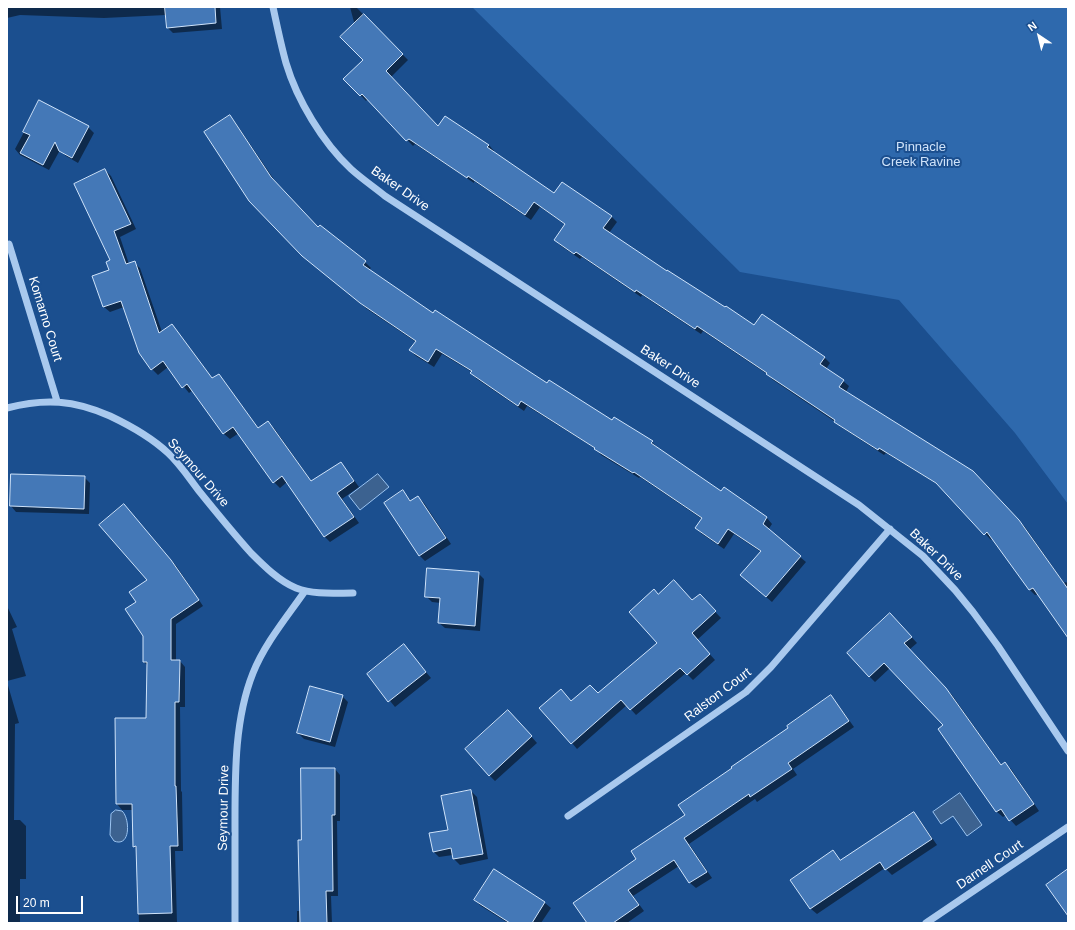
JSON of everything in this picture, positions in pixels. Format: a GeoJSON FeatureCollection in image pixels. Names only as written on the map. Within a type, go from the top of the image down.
{"type":"FeatureCollection","features":[{"type":"Feature","properties":{"kind":"street","name":"Baker Drive"},"geometry":{"type":"LineString","coordinates":[[273,7],[287,65],[295,86],[304,104],[326,139],[351,169],[385,196],[859,505],[890,529],[923,556],[969,606],[998,646],[1068,751]]}},
{"type":"Feature","properties":{"kind":"street","name":"Komarno Court"},"geometry":{"type":"LineString","coordinates":[[9,244],[57,401]]}},
{"type":"Feature","properties":{"kind":"street","name":"Seymour Drive"},"geometry":{"type":"LineString","coordinates":[[7,408],[57,401],[77,404],[134,428],[151,439],[169,454],[222,521],[260,562],[285,582],[295,588],[305,591],[353,594]]}},
{"type":"Feature","properties":{"kind":"street","name":"Ralston Court"},"geometry":{"type":"LineString","coordinates":[[568,816],[746,692],[771,667],[890,529]]}},
{"type":"Feature","properties":{"kind":"street","name":"Seymour Drive"},"geometry":{"type":"LineString","coordinates":[[235,923],[235,786],[241,715],[249,683],[265,648],[305,591]]}},
{"type":"Feature","properties":{"kind":"street","name":"Darnell Court"},"geometry":{"type":"LineString","coordinates":[[926,923],[1068,827]]}},
{"type":"Feature","properties":{"kind":"green space","name":"Pinnacle Creek Ravine"},"geometry":{"type":"Polygon","coordinates":[[[472,7],[1068,7],[1068,504],[1015,433],[899,300],[740,272],[472,7]]]}},
{"type":"Feature","properties":{"kind":"shaded area"},"geometry":{"type":"Polygon","coordinates":[[[378,474],[389,487],[360,510],[349,496],[378,474]]]}},
{"type":"Feature","properties":{"kind":"shaded area"},"geometry":{"type":"Polygon","coordinates":[[[960,793],[982,825],[967,836],[953,816],[941,824],[933,812],[960,793]]]}},
{"type":"Feature","properties":{"kind":"shaded area"},"geometry":{"type":"Polygon","coordinates":[[[116,810],[122,811],[127,820],[126,836],[124,840],[120,842],[114,841],[110,835],[111,814],[116,810]]]}},
{"type":"Feature","properties":{"kind":"building"},"geometry":{"type":"Polygon","coordinates":[[[165,7],[215,7],[216,23],[167,28],[165,7]]]}},
{"type":"Feature","properties":{"kind":"building"},"geometry":{"type":"Polygon","coordinates":[[[364,14],[403,54],[386,71],[438,126],[445,116],[489,145],[487,147],[554,193],[562,182],[612,216],[603,228],[667,271],[725,307],[726,306],[754,325],[762,314],[825,357],[820,364],[844,380],[839,387],[973,471],[1019,520],[1068,589],[1068,638],[1033,588],[1029,590],[987,532],[984,535],[936,483],[879,448],[878,450],[834,422],[835,420],[697,326],[695,329],[636,290],[635,292],[576,252],[574,254],[554,240],[565,224],[534,202],[525,215],[468,176],[467,178],[409,139],[406,141],[362,94],[360,96],[343,79],[363,60],[340,37],[364,14]]]}},
{"type":"Feature","properties":{"kind":"building"},"geometry":{"type":"Polygon","coordinates":[[[39,100],[89,126],[72,158],[59,151],[55,142],[43,165],[20,153],[30,135],[23,132],[39,100]]]}},
{"type":"Feature","properties":{"kind":"building"},"geometry":{"type":"Polygon","coordinates":[[[230,115],[271,177],[318,227],[320,225],[366,261],[363,265],[433,313],[435,310],[547,383],[549,380],[612,420],[614,417],[653,441],[651,443],[721,491],[724,487],[767,517],[763,524],[801,556],[766,597],[740,575],[761,551],[728,529],[718,544],[695,528],[702,518],[634,472],[633,473],[594,449],[595,448],[521,401],[518,406],[470,373],[472,371],[436,349],[428,362],[409,350],[416,341],[360,303],[302,256],[249,201],[204,132],[230,115]]]}},
{"type":"Feature","properties":{"kind":"building"},"geometry":{"type":"Polygon","coordinates":[[[105,169],[131,224],[114,231],[126,264],[135,261],[159,333],[172,324],[212,378],[219,374],[258,428],[268,421],[311,481],[341,462],[354,481],[337,493],[354,517],[324,537],[282,476],[273,483],[233,427],[223,434],[187,384],[182,388],[163,361],[151,370],[139,353],[121,301],[103,307],[92,276],[109,270],[106,262],[110,260],[74,184],[105,169]]]}},
{"type":"Feature","properties":{"kind":"building"},"geometry":{"type":"Polygon","coordinates":[[[11,474],[85,476],[84,509],[10,506],[11,474]]]}},
{"type":"Feature","properties":{"kind":"building"},"geometry":{"type":"Polygon","coordinates":[[[403,490],[410,501],[418,496],[446,538],[419,556],[384,503],[403,490]]]}},
{"type":"Feature","properties":{"kind":"building"},"geometry":{"type":"Polygon","coordinates":[[[124,504],[171,560],[199,600],[171,619],[171,660],[180,660],[179,702],[175,702],[175,786],[178,846],[170,846],[172,913],[138,914],[136,846],[133,847],[132,804],[116,804],[115,718],[146,718],[147,662],[143,662],[143,636],[125,609],[136,602],[129,592],[147,580],[99,525],[124,504]]]}},
{"type":"Feature","properties":{"kind":"building"},"geometry":{"type":"Polygon","coordinates":[[[427,568],[479,572],[475,626],[438,623],[440,598],[425,597],[427,568]]]}},
{"type":"Feature","properties":{"kind":"building"},"geometry":{"type":"Polygon","coordinates":[[[674,580],[692,600],[700,594],[716,611],[692,633],[710,654],[687,675],[680,668],[630,710],[621,700],[571,744],[539,708],[561,689],[571,701],[590,685],[598,693],[657,643],[629,612],[654,589],[658,594],[674,580]]]}},
{"type":"Feature","properties":{"kind":"building"},"geometry":{"type":"Polygon","coordinates":[[[890,613],[912,637],[904,643],[946,688],[1001,765],[1005,762],[1034,804],[1009,821],[1001,809],[996,812],[938,729],[943,725],[884,663],[869,677],[847,653],[890,613]]]}},
{"type":"Feature","properties":{"kind":"building"},"geometry":{"type":"Polygon","coordinates":[[[404,644],[426,672],[388,702],[367,674],[404,644]]]}},
{"type":"Feature","properties":{"kind":"building"},"geometry":{"type":"Polygon","coordinates":[[[310,686],[343,695],[330,742],[297,733],[310,686]]]}},
{"type":"Feature","properties":{"kind":"building"},"geometry":{"type":"Polygon","coordinates":[[[831,695],[849,721],[788,763],[792,769],[750,797],[749,794],[684,838],[707,872],[689,883],[674,860],[628,890],[639,905],[613,923],[587,923],[573,903],[636,859],[631,851],[685,815],[678,805],[788,728],[787,726],[831,695]]]}},
{"type":"Feature","properties":{"kind":"building"},"geometry":{"type":"Polygon","coordinates":[[[508,710],[532,736],[489,776],[465,749],[508,710]]]}},
{"type":"Feature","properties":{"kind":"building"},"geometry":{"type":"Polygon","coordinates":[[[301,768],[335,768],[335,815],[332,815],[333,891],[326,891],[327,923],[300,923],[298,840],[301,840],[301,768]]]}},
{"type":"Feature","properties":{"kind":"building"},"geometry":{"type":"Polygon","coordinates":[[[471,790],[483,854],[453,859],[451,848],[433,852],[429,833],[448,830],[441,796],[471,790]]]}},
{"type":"Feature","properties":{"kind":"building"},"geometry":{"type":"Polygon","coordinates":[[[914,812],[932,839],[885,870],[880,862],[810,909],[790,880],[833,850],[840,860],[914,812]]]}},
{"type":"Feature","properties":{"kind":"building"},"geometry":{"type":"Polygon","coordinates":[[[494,869],[545,902],[532,923],[510,923],[474,900],[494,869]]]}},
{"type":"Feature","properties":{"kind":"building"},"geometry":{"type":"Polygon","coordinates":[[[1068,869],[1068,916],[1046,885],[1068,869]]]}}]}
